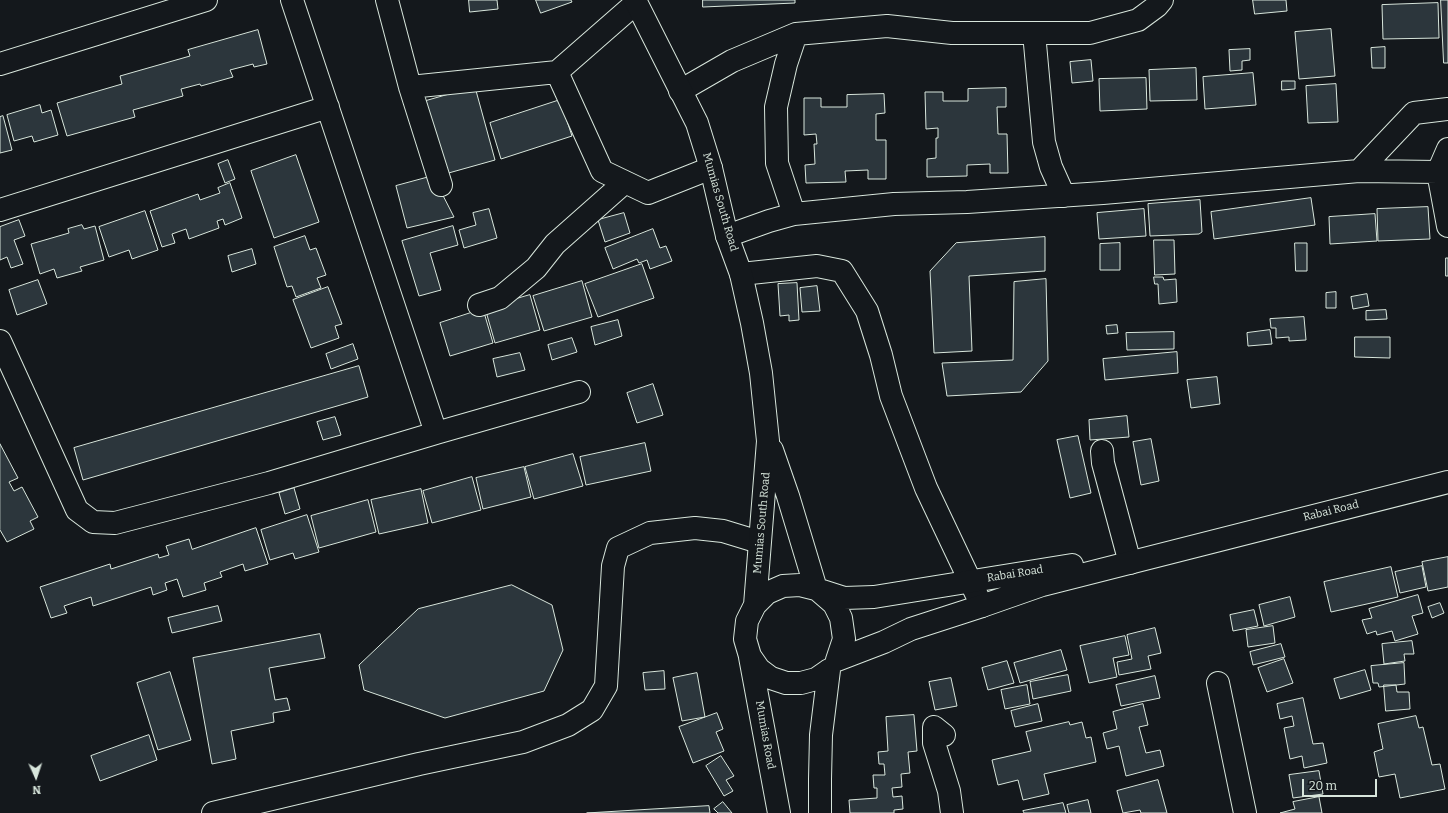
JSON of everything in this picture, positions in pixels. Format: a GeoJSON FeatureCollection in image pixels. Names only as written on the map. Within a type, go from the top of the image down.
{"type":"FeatureCollection","features":[{"type":"Feature","properties":{"kind":"street"},"geometry":{"type":"LineString","coordinates":[[0,64],[206,0]]}},
{"type":"Feature","properties":{"kind":"street"},"geometry":{"type":"LineString","coordinates":[[292,0],[436,433]]}},
{"type":"Feature","properties":{"kind":"street"},"geometry":{"type":"LineString","coordinates":[[386,0],[410,87],[441,185]]}},
{"type":"Feature","properties":{"kind":"street"},"geometry":{"type":"LineString","coordinates":[[680,91],[732,61],[796,34],[887,26],[952,33],[1090,33],[1138,20],[1157,6],[1162,0]]}},
{"type":"Feature","properties":{"kind":"street"},"geometry":{"type":"LineString","coordinates":[[410,87],[557,72],[635,1]]}},
{"type":"Feature","properties":{"kind":"street","name":"Mumias South Road"},"geometry":{"type":"LineString","coordinates":[[635,1],[697,123],[711,168],[727,236],[741,274],[752,323],[761,373],[768,441],[755,605]]}},
{"type":"Feature","properties":{"kind":"street"},"geometry":{"type":"LineString","coordinates":[[1034,33],[1044,142],[1051,166],[1064,196]]}},
{"type":"Feature","properties":{"kind":"street"},"geometry":{"type":"LineString","coordinates":[[794,214],[777,163],[776,107],[786,64],[796,34]]}},
{"type":"Feature","properties":{"kind":"street"},"geometry":{"type":"LineString","coordinates":[[557,72],[602,170],[648,193],[711,168]]}},
{"type":"Feature","properties":{"kind":"street"},"geometry":{"type":"LineString","coordinates":[[0,210],[328,107]]}},
{"type":"Feature","properties":{"kind":"street"},"geometry":{"type":"LineString","coordinates":[[1359,171],[1414,113],[1448,109]]}},
{"type":"Feature","properties":{"kind":"street"},"geometry":{"type":"LineString","coordinates":[[1448,149],[1438,172],[1448,226]]}},
{"type":"Feature","properties":{"kind":"street"},"geometry":{"type":"LineString","coordinates":[[727,236],[794,214],[894,204],[967,202],[1064,196],[1359,171],[1438,172]]}},
{"type":"Feature","properties":{"kind":"street"},"geometry":{"type":"LineString","coordinates":[[480,305],[500,298],[536,268],[555,244],[625,182]]}},
{"type":"Feature","properties":{"kind":"street"},"geometry":{"type":"LineString","coordinates":[[741,274],[817,266],[842,271],[867,311],[881,355],[891,396],[926,488],[982,606]]}},
{"type":"Feature","properties":{"kind":"street"},"geometry":{"type":"LineString","coordinates":[[0,340],[77,510],[93,522],[115,523],[269,483],[578,392]]}},
{"type":"Feature","properties":{"kind":"street","name":"Mumias South Road"},"geometry":{"type":"LineString","coordinates":[[768,441],[788,496],[816,589]]}},
{"type":"Feature","properties":{"kind":"street"},"geometry":{"type":"LineString","coordinates":[[1102,451],[1103,462],[1129,559]]}},
{"type":"Feature","properties":{"kind":"street","name":"Rabai Road"},"geometry":{"type":"LineString","coordinates":[[816,589],[844,598],[874,597],[970,581],[1129,559],[1214,542],[1448,482]]}},
{"type":"Feature","properties":{"kind":"street"},"geometry":{"type":"LineString","coordinates":[[213,813],[419,764],[523,742],[568,725],[592,710],[606,686],[613,566],[618,548],[650,533],[695,528],[723,531],[759,542]]}},
{"type":"Feature","properties":{"kind":"street","name":"Rabai Road"},"geometry":{"type":"LineString","coordinates":[[833,665],[911,629],[1042,585],[1129,559]]}},
{"type":"Feature","properties":{"kind":"street"},"geometry":{"type":"LineString","coordinates":[[820,813],[822,735],[833,665],[844,639],[841,618],[834,604],[816,589],[800,585],[783,586],[767,593],[755,605],[746,621],[745,639],[750,656],[759,669],[771,678],[786,683],[801,683],[816,679],[833,665]]}},
{"type":"Feature","properties":{"kind":"street","name":"Mumias Road"},"geometry":{"type":"LineString","coordinates":[[750,656],[779,813]]}},
{"type":"Feature","properties":{"kind":"street"},"geometry":{"type":"LineString","coordinates":[[1218,683],[1245,813]]}},
{"type":"Feature","properties":{"kind":"street"},"geometry":{"type":"LineString","coordinates":[[944,735],[934,727],[934,743],[949,791],[952,813]]}},
{"type":"Feature","properties":{"kind":"building"},"geometry":{"type":"Polygon","coordinates":[[[469,0],[497,0],[498,9],[470,12],[469,0]]]}},
{"type":"Feature","properties":{"kind":"building"},"geometry":{"type":"Polygon","coordinates":[[[536,0],[571,0],[572,2],[541,13],[536,0]]]}},
{"type":"Feature","properties":{"kind":"building"},"geometry":{"type":"Polygon","coordinates":[[[703,0],[795,0],[795,3],[703,7],[703,0]]]}},
{"type":"Feature","properties":{"kind":"building"},"geometry":{"type":"Polygon","coordinates":[[[1253,0],[1286,0],[1287,11],[1255,14],[1253,0]]]}},
{"type":"Feature","properties":{"kind":"building"},"geometry":{"type":"Polygon","coordinates":[[[1441,0],[1448,0],[1448,63],[1444,63],[1441,0]]]}},
{"type":"Feature","properties":{"kind":"building"},"geometry":{"type":"Polygon","coordinates":[[[1438,3],[1439,38],[1383,39],[1382,5],[1438,3]]]}},
{"type":"Feature","properties":{"kind":"building"},"geometry":{"type":"Polygon","coordinates":[[[1331,29],[1335,76],[1299,79],[1295,32],[1331,29]]]}},
{"type":"Feature","properties":{"kind":"building"},"geometry":{"type":"Polygon","coordinates":[[[258,30],[267,64],[254,67],[253,64],[230,70],[233,77],[201,86],[200,84],[181,89],[183,96],[133,110],[135,117],[67,136],[57,103],[122,84],[120,76],[190,56],[188,50],[258,30]]]}},
{"type":"Feature","properties":{"kind":"building"},"geometry":{"type":"Polygon","coordinates":[[[1385,47],[1385,68],[1372,68],[1371,48],[1385,47]]]}},
{"type":"Feature","properties":{"kind":"building"},"geometry":{"type":"Polygon","coordinates":[[[1250,49],[1250,60],[1242,61],[1242,70],[1230,71],[1229,50],[1250,49]]]}},
{"type":"Feature","properties":{"kind":"building"},"geometry":{"type":"Polygon","coordinates":[[[1091,60],[1093,81],[1072,83],[1070,62],[1091,60]]]}},
{"type":"Feature","properties":{"kind":"building"},"geometry":{"type":"Polygon","coordinates":[[[1196,68],[1197,100],[1150,101],[1149,70],[1196,68]]]}},
{"type":"Feature","properties":{"kind":"building"},"geometry":{"type":"Polygon","coordinates":[[[1253,73],[1256,105],[1205,109],[1203,77],[1253,73]]]}},
{"type":"Feature","properties":{"kind":"building"},"geometry":{"type":"Polygon","coordinates":[[[1146,78],[1147,109],[1100,111],[1099,79],[1146,78]]]}},
{"type":"Feature","properties":{"kind":"building"},"geometry":{"type":"Polygon","coordinates":[[[1282,81],[1295,81],[1295,89],[1282,90],[1282,81]]]}},
{"type":"Feature","properties":{"kind":"building"},"geometry":{"type":"Polygon","coordinates":[[[1336,84],[1338,122],[1308,123],[1306,86],[1336,84]]]}},
{"type":"Feature","properties":{"kind":"building"},"geometry":{"type":"Polygon","coordinates":[[[475,87],[495,160],[445,174],[426,101],[475,87]]]}},
{"type":"Feature","properties":{"kind":"building"},"geometry":{"type":"Polygon","coordinates":[[[1006,88],[1006,107],[997,107],[998,134],[1007,134],[1008,173],[990,173],[990,164],[967,165],[967,176],[927,177],[927,159],[936,158],[936,138],[938,138],[938,128],[926,129],[925,92],[943,92],[943,101],[968,101],[968,89],[1006,88]]]}},
{"type":"Feature","properties":{"kind":"building"},"geometry":{"type":"Polygon","coordinates":[[[884,94],[885,113],[876,114],[876,140],[886,140],[886,179],[868,179],[868,170],[845,171],[846,182],[806,183],[805,165],[815,164],[814,144],[817,144],[816,134],[804,135],[804,98],[821,98],[821,107],[847,107],[847,95],[884,94]]]}},
{"type":"Feature","properties":{"kind":"building"},"geometry":{"type":"Polygon","coordinates":[[[560,100],[572,136],[501,159],[490,123],[560,100]]]}},
{"type":"Feature","properties":{"kind":"building"},"geometry":{"type":"Polygon","coordinates":[[[40,105],[42,113],[51,110],[58,135],[34,142],[32,136],[14,141],[7,115],[40,105]]]}},
{"type":"Feature","properties":{"kind":"building"},"geometry":{"type":"Polygon","coordinates":[[[3,116],[12,150],[0,153],[0,117],[3,116]]]}},
{"type":"Feature","properties":{"kind":"building"},"geometry":{"type":"Polygon","coordinates":[[[296,155],[319,222],[274,238],[251,171],[296,155]]]}},
{"type":"Feature","properties":{"kind":"building"},"geometry":{"type":"Polygon","coordinates":[[[228,160],[235,179],[225,183],[218,164],[228,160]]]}},
{"type":"Feature","properties":{"kind":"building"},"geometry":{"type":"Polygon","coordinates":[[[433,176],[454,217],[407,228],[396,186],[433,176]]]}},
{"type":"Feature","properties":{"kind":"building"},"geometry":{"type":"Polygon","coordinates":[[[230,183],[242,218],[225,225],[223,219],[217,221],[219,228],[189,239],[186,229],[172,234],[175,243],[162,247],[150,211],[198,194],[200,200],[220,193],[218,188],[230,183]]]}},
{"type":"Feature","properties":{"kind":"building"},"geometry":{"type":"Polygon","coordinates":[[[1311,198],[1315,225],[1214,239],[1211,212],[1311,198]]]}},
{"type":"Feature","properties":{"kind":"building"},"geometry":{"type":"Polygon","coordinates":[[[1200,200],[1202,232],[1199,234],[1150,236],[1148,204],[1200,200]]]}},
{"type":"Feature","properties":{"kind":"building"},"geometry":{"type":"Polygon","coordinates":[[[1428,207],[1430,239],[1378,241],[1377,209],[1428,207]]]}},
{"type":"Feature","properties":{"kind":"building"},"geometry":{"type":"Polygon","coordinates":[[[489,209],[497,238],[464,248],[459,230],[476,225],[473,213],[489,209]]]}},
{"type":"Feature","properties":{"kind":"building"},"geometry":{"type":"Polygon","coordinates":[[[1144,209],[1146,236],[1099,239],[1097,213],[1144,209]]]}},
{"type":"Feature","properties":{"kind":"building"},"geometry":{"type":"Polygon","coordinates":[[[145,211],[158,250],[132,259],[129,250],[109,257],[99,227],[145,211]]]}},
{"type":"Feature","properties":{"kind":"building"},"geometry":{"type":"Polygon","coordinates":[[[624,213],[630,233],[605,242],[598,220],[624,213]]]}},
{"type":"Feature","properties":{"kind":"building"},"geometry":{"type":"Polygon","coordinates":[[[1375,214],[1377,241],[1330,244],[1329,217],[1375,214]]]}},
{"type":"Feature","properties":{"kind":"building"},"geometry":{"type":"Polygon","coordinates":[[[19,220],[25,236],[14,240],[23,264],[11,268],[7,257],[0,260],[0,227],[19,220]]]}},
{"type":"Feature","properties":{"kind":"building"},"geometry":{"type":"Polygon","coordinates":[[[82,225],[84,229],[95,226],[104,260],[80,267],[82,271],[57,278],[54,269],[40,274],[31,244],[69,233],[68,229],[82,225]]]}},
{"type":"Feature","properties":{"kind":"building"},"geometry":{"type":"Polygon","coordinates":[[[453,226],[458,245],[430,253],[441,290],[419,296],[402,241],[453,226]]]}},
{"type":"Feature","properties":{"kind":"building"},"geometry":{"type":"Polygon","coordinates":[[[653,229],[660,248],[666,246],[672,261],[650,269],[647,260],[639,263],[637,259],[613,269],[605,248],[653,229]]]}},
{"type":"Feature","properties":{"kind":"building"},"geometry":{"type":"Polygon","coordinates":[[[305,236],[310,250],[316,248],[326,275],[317,278],[321,288],[296,297],[292,286],[287,287],[274,247],[305,236]]]}},
{"type":"Feature","properties":{"kind":"building"},"geometry":{"type":"Polygon","coordinates":[[[1045,237],[1045,271],[969,276],[972,351],[934,353],[930,271],[956,243],[1045,237]]]}},
{"type":"Feature","properties":{"kind":"building"},"geometry":{"type":"Polygon","coordinates":[[[1154,240],[1174,240],[1175,274],[1155,275],[1154,240]]]}},
{"type":"Feature","properties":{"kind":"building"},"geometry":{"type":"Polygon","coordinates":[[[1120,243],[1120,270],[1100,270],[1100,244],[1120,243]]]}},
{"type":"Feature","properties":{"kind":"building"},"geometry":{"type":"Polygon","coordinates":[[[1295,243],[1307,243],[1307,271],[1296,271],[1295,243]]]}},
{"type":"Feature","properties":{"kind":"building"},"geometry":{"type":"Polygon","coordinates":[[[252,249],[256,264],[232,272],[228,256],[252,249]]]}},
{"type":"Feature","properties":{"kind":"building"},"geometry":{"type":"Polygon","coordinates":[[[1446,258],[1448,258],[1448,276],[1446,276],[1446,258]]]}},
{"type":"Feature","properties":{"kind":"building"},"geometry":{"type":"Polygon","coordinates":[[[642,264],[654,298],[598,317],[585,284],[642,264]]]}},
{"type":"Feature","properties":{"kind":"building"},"geometry":{"type":"Polygon","coordinates":[[[1154,277],[1163,277],[1164,280],[1176,279],[1177,302],[1159,304],[1158,284],[1155,284],[1154,277]]]}},
{"type":"Feature","properties":{"kind":"building"},"geometry":{"type":"Polygon","coordinates":[[[1046,279],[1048,361],[1021,392],[947,396],[942,363],[1013,360],[1014,282],[1046,279]]]}},
{"type":"Feature","properties":{"kind":"building"},"geometry":{"type":"Polygon","coordinates":[[[38,280],[47,304],[17,315],[9,290],[38,280]]]}},
{"type":"Feature","properties":{"kind":"building"},"geometry":{"type":"Polygon","coordinates":[[[582,281],[592,317],[544,331],[533,296],[582,281]]]}},
{"type":"Feature","properties":{"kind":"building"},"geometry":{"type":"Polygon","coordinates":[[[797,283],[799,320],[789,321],[789,315],[780,316],[778,284],[797,283]]]}},
{"type":"Feature","properties":{"kind":"building"},"geometry":{"type":"Polygon","coordinates":[[[817,286],[820,311],[802,312],[800,288],[817,286]]]}},
{"type":"Feature","properties":{"kind":"building"},"geometry":{"type":"Polygon","coordinates":[[[328,287],[342,324],[335,326],[339,338],[311,348],[293,300],[328,287]]]}},
{"type":"Feature","properties":{"kind":"building"},"geometry":{"type":"Polygon","coordinates":[[[1336,292],[1336,308],[1326,308],[1326,293],[1336,292]]]}},
{"type":"Feature","properties":{"kind":"building"},"geometry":{"type":"Polygon","coordinates":[[[1367,294],[1369,306],[1353,309],[1351,297],[1367,294]]]}},
{"type":"Feature","properties":{"kind":"building"},"geometry":{"type":"Polygon","coordinates":[[[530,295],[540,330],[495,343],[485,308],[530,295]]]}},
{"type":"Feature","properties":{"kind":"building"},"geometry":{"type":"Polygon","coordinates":[[[483,309],[493,343],[450,356],[440,323],[483,309]]]}},
{"type":"Feature","properties":{"kind":"building"},"geometry":{"type":"Polygon","coordinates":[[[1386,310],[1387,319],[1366,320],[1366,311],[1386,310]]]}},
{"type":"Feature","properties":{"kind":"building"},"geometry":{"type":"Polygon","coordinates":[[[1304,317],[1306,340],[1289,341],[1289,337],[1276,338],[1276,328],[1271,328],[1270,319],[1304,317]]]}},
{"type":"Feature","properties":{"kind":"building"},"geometry":{"type":"Polygon","coordinates":[[[618,320],[622,336],[595,345],[591,327],[618,320]]]}},
{"type":"Feature","properties":{"kind":"building"},"geometry":{"type":"Polygon","coordinates":[[[1117,325],[1118,333],[1107,334],[1106,326],[1117,325]]]}},
{"type":"Feature","properties":{"kind":"building"},"geometry":{"type":"Polygon","coordinates":[[[1270,330],[1272,344],[1248,346],[1247,333],[1270,330]]]}},
{"type":"Feature","properties":{"kind":"building"},"geometry":{"type":"Polygon","coordinates":[[[1174,332],[1174,349],[1127,350],[1126,333],[1174,332]]]}},
{"type":"Feature","properties":{"kind":"building"},"geometry":{"type":"Polygon","coordinates":[[[1355,337],[1390,337],[1390,358],[1355,357],[1355,337]]]}},
{"type":"Feature","properties":{"kind":"building"},"geometry":{"type":"Polygon","coordinates":[[[572,338],[577,352],[552,360],[548,345],[572,338]]]}},
{"type":"Feature","properties":{"kind":"building"},"geometry":{"type":"Polygon","coordinates":[[[353,344],[358,359],[331,369],[326,354],[353,344]]]}},
{"type":"Feature","properties":{"kind":"building"},"geometry":{"type":"Polygon","coordinates":[[[1177,352],[1178,373],[1105,380],[1103,359],[1177,352]]]}},
{"type":"Feature","properties":{"kind":"building"},"geometry":{"type":"Polygon","coordinates":[[[520,353],[525,370],[497,377],[493,359],[520,353]]]}},
{"type":"Feature","properties":{"kind":"building"},"geometry":{"type":"Polygon","coordinates":[[[359,366],[368,397],[83,480],[74,448],[359,366]]]}},
{"type":"Feature","properties":{"kind":"building"},"geometry":{"type":"Polygon","coordinates":[[[1217,377],[1220,404],[1191,408],[1187,380],[1217,377]]]}},
{"type":"Feature","properties":{"kind":"building"},"geometry":{"type":"Polygon","coordinates":[[[653,384],[663,415],[637,423],[627,393],[653,384]]]}},
{"type":"Feature","properties":{"kind":"building"},"geometry":{"type":"Polygon","coordinates":[[[1127,416],[1129,437],[1090,440],[1089,420],[1127,416]]]}},
{"type":"Feature","properties":{"kind":"building"},"geometry":{"type":"Polygon","coordinates":[[[335,417],[341,435],[323,440],[317,422],[335,417]]]}},
{"type":"Feature","properties":{"kind":"building"},"geometry":{"type":"Polygon","coordinates":[[[1078,436],[1091,493],[1070,498],[1057,440],[1078,436]]]}},
{"type":"Feature","properties":{"kind":"building"},"geometry":{"type":"Polygon","coordinates":[[[1151,439],[1159,481],[1141,485],[1133,442],[1151,439]]]}},
{"type":"Feature","properties":{"kind":"building"},"geometry":{"type":"Polygon","coordinates":[[[645,443],[651,471],[586,485],[580,457],[645,443]]]}},
{"type":"Feature","properties":{"kind":"building"},"geometry":{"type":"Polygon","coordinates":[[[0,444],[18,478],[9,482],[14,491],[22,487],[38,517],[30,521],[34,529],[7,542],[0,530],[0,444]]]}},
{"type":"Feature","properties":{"kind":"building"},"geometry":{"type":"Polygon","coordinates":[[[573,454],[583,486],[534,499],[525,467],[573,454]]]}},
{"type":"Feature","properties":{"kind":"building"},"geometry":{"type":"Polygon","coordinates":[[[524,467],[531,497],[483,509],[476,478],[524,467]]]}},
{"type":"Feature","properties":{"kind":"building"},"geometry":{"type":"Polygon","coordinates":[[[472,477],[481,510],[432,523],[423,491],[472,477]]]}},
{"type":"Feature","properties":{"kind":"building"},"geometry":{"type":"Polygon","coordinates":[[[294,488],[300,509],[285,514],[279,493],[294,488]]]}},
{"type":"Feature","properties":{"kind":"building"},"geometry":{"type":"Polygon","coordinates":[[[421,489],[428,523],[379,534],[371,500],[421,489]]]}},
{"type":"Feature","properties":{"kind":"building"},"geometry":{"type":"Polygon","coordinates":[[[368,500],[376,532],[319,548],[311,516],[368,500]]]}},
{"type":"Feature","properties":{"kind":"building"},"geometry":{"type":"Polygon","coordinates":[[[307,515],[319,552],[295,559],[293,553],[270,560],[261,530],[307,515]]]}},
{"type":"Feature","properties":{"kind":"building"},"geometry":{"type":"Polygon","coordinates":[[[256,528],[268,564],[245,571],[243,564],[220,572],[222,577],[204,583],[206,590],[183,597],[177,579],[165,583],[167,590],[153,595],[151,587],[93,606],[91,597],[64,606],[67,613],[51,618],[40,587],[110,564],[111,569],[158,554],[159,558],[169,555],[166,546],[189,539],[192,549],[256,528]]]}},
{"type":"Feature","properties":{"kind":"building"},"geometry":{"type":"Polygon","coordinates":[[[1448,557],[1448,587],[1428,591],[1422,562],[1448,557]]]}},
{"type":"Feature","properties":{"kind":"building"},"geometry":{"type":"Polygon","coordinates":[[[1422,566],[1426,587],[1400,593],[1395,572],[1422,566]]]}},
{"type":"Feature","properties":{"kind":"building"},"geometry":{"type":"Polygon","coordinates":[[[1391,567],[1398,597],[1331,612],[1324,582],[1391,567]]]}},
{"type":"Feature","properties":{"kind":"building"},"geometry":{"type":"Polygon","coordinates":[[[512,585],[552,605],[563,650],[544,691],[445,718],[364,690],[359,665],[418,609],[512,585]]]}},
{"type":"Feature","properties":{"kind":"building"},"geometry":{"type":"Polygon","coordinates":[[[1418,595],[1423,613],[1412,616],[1418,634],[1395,641],[1392,631],[1377,635],[1376,631],[1367,634],[1362,620],[1372,618],[1369,609],[1418,595]]]}},
{"type":"Feature","properties":{"kind":"building"},"geometry":{"type":"Polygon","coordinates":[[[1290,597],[1295,617],[1264,626],[1259,605],[1290,597]]]}},
{"type":"Feature","properties":{"kind":"building"},"geometry":{"type":"Polygon","coordinates":[[[1440,603],[1444,613],[1432,618],[1428,607],[1440,603]]]}},
{"type":"Feature","properties":{"kind":"building"},"geometry":{"type":"Polygon","coordinates":[[[218,606],[222,621],[172,633],[168,618],[218,606]]]}},
{"type":"Feature","properties":{"kind":"building"},"geometry":{"type":"Polygon","coordinates":[[[1254,610],[1258,626],[1233,631],[1230,615],[1254,610]]]}},
{"type":"Feature","properties":{"kind":"building"},"geometry":{"type":"Polygon","coordinates":[[[1273,626],[1275,643],[1248,647],[1246,630],[1273,626]]]}},
{"type":"Feature","properties":{"kind":"building"},"geometry":{"type":"Polygon","coordinates":[[[1155,628],[1161,653],[1148,656],[1151,669],[1119,675],[1117,662],[1132,659],[1127,635],[1155,628]]]}},
{"type":"Feature","properties":{"kind":"building"},"geometry":{"type":"Polygon","coordinates":[[[320,634],[325,658],[269,668],[275,700],[287,698],[290,710],[273,713],[274,722],[231,731],[236,759],[212,764],[193,658],[320,634]]]}},
{"type":"Feature","properties":{"kind":"building"},"geometry":{"type":"Polygon","coordinates":[[[1125,636],[1129,655],[1113,658],[1117,677],[1089,683],[1080,646],[1125,636]]]}},
{"type":"Feature","properties":{"kind":"building"},"geometry":{"type":"Polygon","coordinates":[[[1412,641],[1414,654],[1404,654],[1405,661],[1384,664],[1382,644],[1412,641]]]}},
{"type":"Feature","properties":{"kind":"building"},"geometry":{"type":"Polygon","coordinates":[[[1281,644],[1285,657],[1253,665],[1250,652],[1281,644]]]}},
{"type":"Feature","properties":{"kind":"building"},"geometry":{"type":"Polygon","coordinates":[[[1061,650],[1067,670],[1020,683],[1014,663],[1061,650]]]}},
{"type":"Feature","properties":{"kind":"building"},"geometry":{"type":"Polygon","coordinates":[[[1284,659],[1293,683],[1267,692],[1258,668],[1284,659]]]}},
{"type":"Feature","properties":{"kind":"building"},"geometry":{"type":"Polygon","coordinates":[[[1007,661],[1014,683],[988,690],[982,668],[1007,661]]]}},
{"type":"Feature","properties":{"kind":"building"},"geometry":{"type":"Polygon","coordinates":[[[1404,663],[1405,684],[1379,687],[1378,683],[1373,683],[1371,666],[1404,663]]]}},
{"type":"Feature","properties":{"kind":"building"},"geometry":{"type":"Polygon","coordinates":[[[1365,670],[1371,690],[1340,699],[1334,679],[1365,670]]]}},
{"type":"Feature","properties":{"kind":"building"},"geometry":{"type":"Polygon","coordinates":[[[664,671],[665,689],[645,690],[643,673],[664,671]]]}},
{"type":"Feature","properties":{"kind":"building"},"geometry":{"type":"Polygon","coordinates":[[[170,672],[191,740],[158,750],[137,683],[170,672]]]}},
{"type":"Feature","properties":{"kind":"building"},"geometry":{"type":"Polygon","coordinates":[[[697,673],[705,717],[682,721],[673,678],[697,673]]]}},
{"type":"Feature","properties":{"kind":"building"},"geometry":{"type":"Polygon","coordinates":[[[1068,675],[1071,691],[1033,699],[1030,682],[1068,675]]]}},
{"type":"Feature","properties":{"kind":"building"},"geometry":{"type":"Polygon","coordinates":[[[1155,676],[1160,698],[1121,706],[1116,685],[1155,676]]]}},
{"type":"Feature","properties":{"kind":"building"},"geometry":{"type":"Polygon","coordinates":[[[951,678],[957,706],[935,710],[929,682],[951,678]]]}},
{"type":"Feature","properties":{"kind":"building"},"geometry":{"type":"Polygon","coordinates":[[[1027,685],[1030,704],[1005,709],[1001,690],[1027,685]]]}},
{"type":"Feature","properties":{"kind":"building"},"geometry":{"type":"Polygon","coordinates":[[[1384,685],[1396,685],[1397,692],[1409,692],[1410,709],[1386,711],[1384,685]]]}},
{"type":"Feature","properties":{"kind":"building"},"geometry":{"type":"Polygon","coordinates":[[[1303,698],[1313,744],[1323,743],[1327,763],[1304,768],[1302,756],[1290,759],[1284,728],[1294,726],[1292,716],[1280,719],[1277,704],[1303,698]]]}},
{"type":"Feature","properties":{"kind":"building"},"geometry":{"type":"Polygon","coordinates":[[[1038,704],[1042,721],[1015,727],[1011,711],[1038,704]]]}},
{"type":"Feature","properties":{"kind":"building"},"geometry":{"type":"Polygon","coordinates":[[[1143,704],[1148,725],[1139,727],[1146,753],[1160,750],[1164,766],[1126,776],[1119,746],[1107,749],[1103,733],[1117,729],[1113,712],[1143,704]]]}},
{"type":"Feature","properties":{"kind":"building"},"geometry":{"type":"Polygon","coordinates":[[[717,713],[723,729],[716,732],[724,751],[693,763],[679,727],[717,713]]]}},
{"type":"Feature","properties":{"kind":"building"},"geometry":{"type":"Polygon","coordinates":[[[914,715],[917,751],[908,752],[910,773],[901,774],[902,787],[892,788],[893,797],[902,796],[903,809],[894,810],[894,813],[850,813],[849,800],[877,798],[877,788],[874,788],[873,775],[885,775],[884,764],[879,764],[878,752],[888,751],[886,717],[914,715]]]}},
{"type":"Feature","properties":{"kind":"building"},"geometry":{"type":"Polygon","coordinates":[[[1416,716],[1419,728],[1423,727],[1432,765],[1440,764],[1445,789],[1400,798],[1395,774],[1379,777],[1374,752],[1383,749],[1378,724],[1416,716]]]}},
{"type":"Feature","properties":{"kind":"building"},"geometry":{"type":"Polygon","coordinates":[[[1069,722],[1070,725],[1082,722],[1086,738],[1091,737],[1096,762],[1044,774],[1049,794],[1023,800],[1018,780],[998,785],[992,760],[1031,751],[1026,732],[1069,722]]]}},
{"type":"Feature","properties":{"kind":"building"},"geometry":{"type":"Polygon","coordinates":[[[149,735],[157,760],[100,781],[91,756],[149,735]]]}},
{"type":"Feature","properties":{"kind":"building"},"geometry":{"type":"Polygon","coordinates":[[[721,756],[734,776],[726,780],[733,791],[724,796],[706,766],[721,756]]]}},
{"type":"Feature","properties":{"kind":"building"},"geometry":{"type":"Polygon","coordinates":[[[1319,771],[1323,794],[1293,798],[1289,775],[1319,771]]]}},
{"type":"Feature","properties":{"kind":"building"},"geometry":{"type":"Polygon","coordinates":[[[1158,780],[1167,813],[1141,813],[1140,810],[1123,813],[1117,791],[1158,780]]]}},
{"type":"Feature","properties":{"kind":"building"},"geometry":{"type":"Polygon","coordinates":[[[1319,797],[1322,813],[1280,813],[1295,809],[1293,802],[1319,797]]]}},
{"type":"Feature","properties":{"kind":"building"},"geometry":{"type":"Polygon","coordinates":[[[1088,800],[1091,813],[1069,813],[1067,805],[1088,800]]]}},
{"type":"Feature","properties":{"kind":"building"},"geometry":{"type":"Polygon","coordinates":[[[723,802],[732,813],[718,813],[714,809],[723,802]]]}},
{"type":"Feature","properties":{"kind":"building"},"geometry":{"type":"Polygon","coordinates":[[[1063,803],[1066,813],[1024,813],[1023,811],[1063,803]]]}},
{"type":"Feature","properties":{"kind":"building"},"geometry":{"type":"Polygon","coordinates":[[[709,806],[710,813],[587,813],[709,806]]]}}]}
